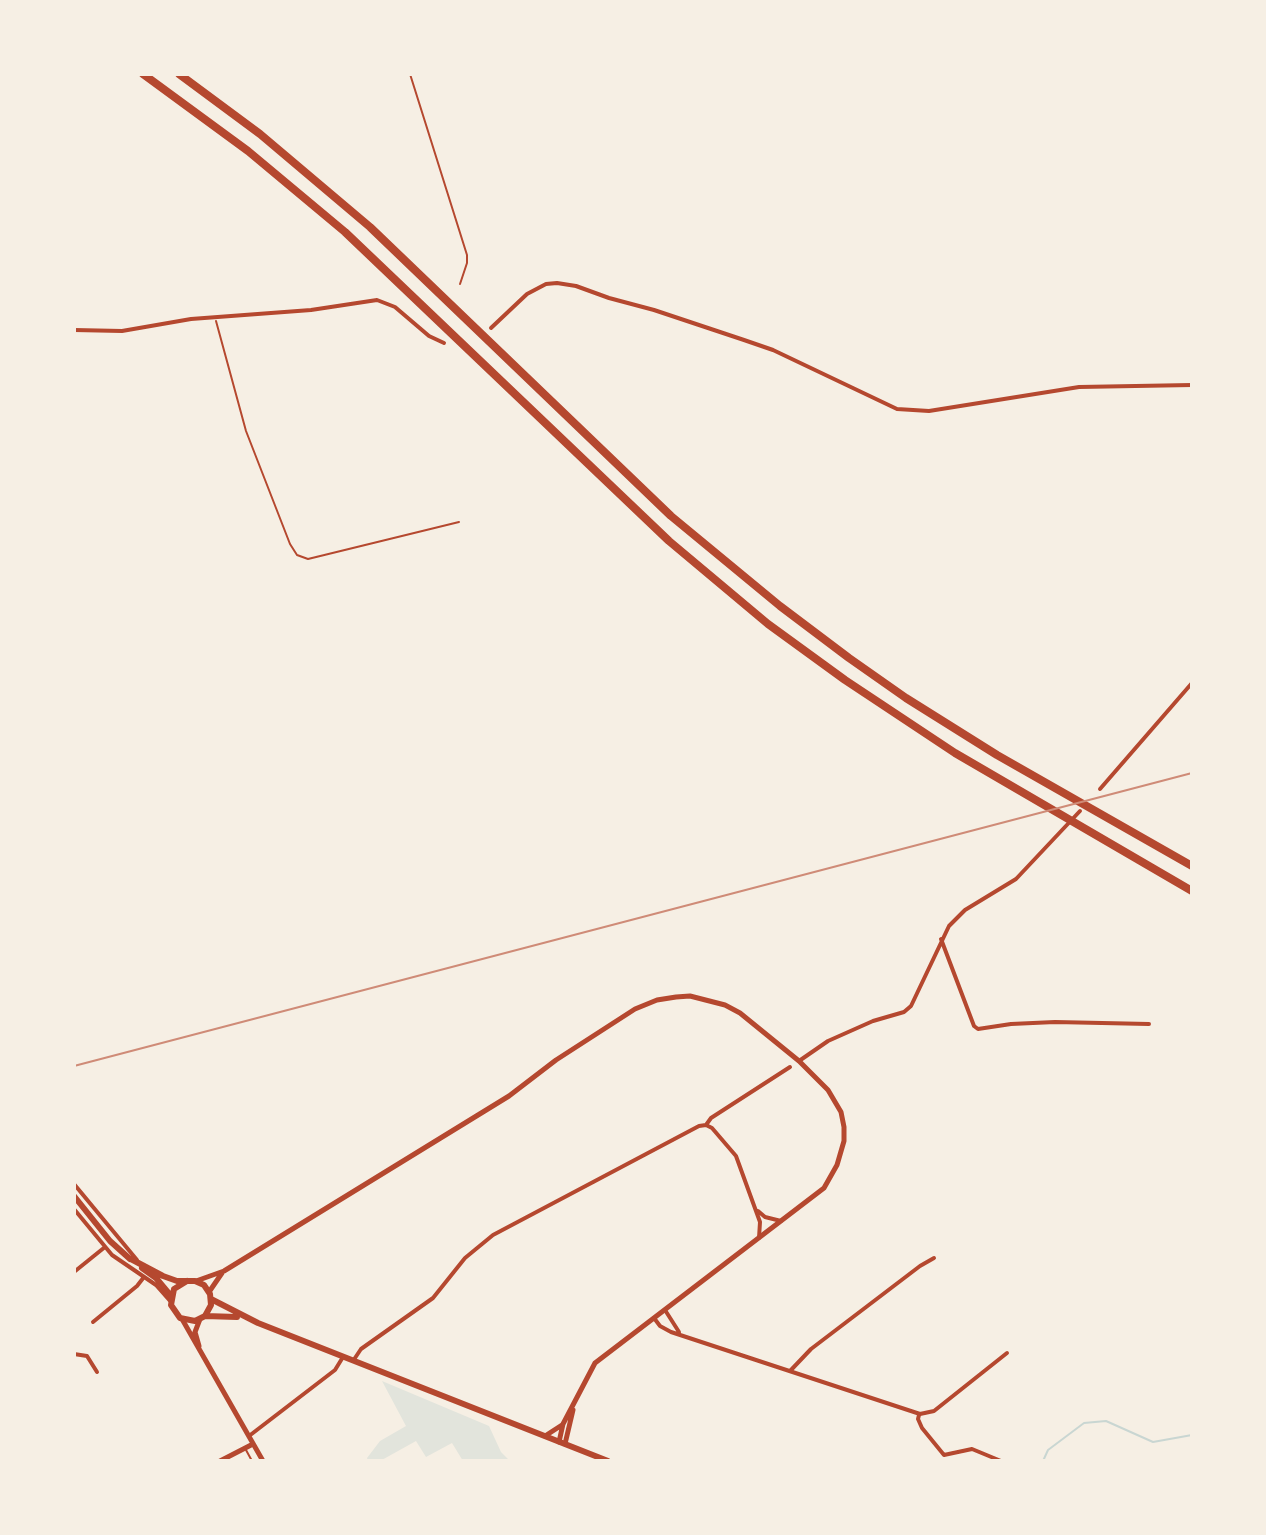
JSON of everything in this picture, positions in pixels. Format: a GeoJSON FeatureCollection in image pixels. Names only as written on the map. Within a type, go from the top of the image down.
{"type":"FeatureCollection","features":[{"type":"Feature","properties":{"kind":"highway"},"geometry":{"type":"LineString","coordinates":[[143,74],[248,151],[345,232],[669,541],[768,624],[955,753],[1192,891]]}},
{"type":"Feature","properties":{"kind":"highway"},"geometry":{"type":"LineString","coordinates":[[179,74],[260,134],[370,227],[671,516],[780,606],[849,658],[997,755],[1192,866]]}},
{"type":"Feature","properties":{"kind":"main road"},"geometry":{"type":"LineString","coordinates":[[74,1196],[110,1241],[156,1278],[171,1300],[174,1312],[182,1319],[190,1321],[230,1315],[258,1323],[608,1461]]}},
{"type":"Feature","properties":{"kind":"main road"},"geometry":{"type":"LineString","coordinates":[[129,1258],[163,1276],[204,1285],[210,1296],[210,1307],[202,1318]]}},
{"type":"Feature","properties":{"kind":"main road"},"geometry":{"type":"LineString","coordinates":[[171,1300],[177,1285],[191,1281]]}},
{"type":"Feature","properties":{"kind":"main road"},"geometry":{"type":"LineString","coordinates":[[210,1296],[258,1323]]}},
{"type":"Feature","properties":{"kind":"street"},"geometry":{"type":"LineString","coordinates":[[491,328],[527,294],[539,286],[557,283],[576,286],[744,340],[840,381],[875,401],[912,411],[929,411],[1079,387],[1192,385]]}},
{"type":"Feature","properties":{"kind":"street"},"geometry":{"type":"LineString","coordinates":[[74,330],[122,331],[214,316],[311,310],[377,300],[395,307],[429,336],[444,343]]}},
{"type":"Feature","properties":{"kind":"street"},"geometry":{"type":"LineString","coordinates":[[1100,789],[1192,683]]}},
{"type":"Feature","properties":{"kind":"street"},"geometry":{"type":"LineString","coordinates":[[799,1061],[828,1041],[873,1021],[904,1012],[911,1006],[949,926],[965,910],[1016,879],[1080,811]]}},
{"type":"Feature","properties":{"kind":"street"},"geometry":{"type":"LineString","coordinates":[[941,939],[974,1026],[978,1029],[1055,1022],[1149,1024]]}},
{"type":"Feature","properties":{"kind":"street"},"geometry":{"type":"LineString","coordinates":[[191,1281],[224,1271],[509,1096],[556,1060],[635,1009],[657,1000],[690,996],[725,1005],[740,1013],[799,1061],[821,1081],[835,1100],[844,1127],[844,1141],[837,1165],[824,1188],[595,1363],[563,1424],[545,1436]]}},
{"type":"Feature","properties":{"kind":"street"},"geometry":{"type":"LineString","coordinates":[[706,1125],[711,1118],[790,1067]]}},
{"type":"Feature","properties":{"kind":"street"},"geometry":{"type":"LineString","coordinates":[[353,1361],[361,1349],[433,1298],[465,1258],[493,1235],[699,1126],[712,1128],[736,1156],[760,1222],[759,1238]]}},
{"type":"Feature","properties":{"kind":"street"},"geometry":{"type":"LineString","coordinates":[[74,1184],[138,1262]]}},
{"type":"Feature","properties":{"kind":"street"},"geometry":{"type":"LineString","coordinates":[[756,1210],[765,1217],[781,1221]]}},
{"type":"Feature","properties":{"kind":"street"},"geometry":{"type":"LineString","coordinates":[[75,1212],[105,1247],[171,1300]]}},
{"type":"Feature","properties":{"kind":"street"},"geometry":{"type":"LineString","coordinates":[[74,1272],[105,1247]]}},
{"type":"Feature","properties":{"kind":"street"},"geometry":{"type":"LineString","coordinates":[[791,1370],[811,1349],[934,1258]]}},
{"type":"Feature","properties":{"kind":"street"},"geometry":{"type":"LineString","coordinates":[[210,1296],[224,1271]]}},
{"type":"Feature","properties":{"kind":"street"},"geometry":{"type":"LineString","coordinates":[[93,1322],[144,1277]]}},
{"type":"Feature","properties":{"kind":"street"},"geometry":{"type":"LineString","coordinates":[[665,1310],[674,1327],[684,1335]]}},
{"type":"Feature","properties":{"kind":"street"},"geometry":{"type":"LineString","coordinates":[[201,1351],[195,1332],[202,1318]]}},
{"type":"Feature","properties":{"kind":"street"},"geometry":{"type":"LineString","coordinates":[[654,1318],[660,1326],[684,1335],[919,1414],[934,1411],[1007,1353]]}},
{"type":"Feature","properties":{"kind":"street"},"geometry":{"type":"LineString","coordinates":[[182,1319],[263,1461]]}},
{"type":"Feature","properties":{"kind":"street"},"geometry":{"type":"LineString","coordinates":[[74,1354],[87,1356],[97,1372]]}},
{"type":"Feature","properties":{"kind":"street"},"geometry":{"type":"LineString","coordinates":[[249,1436],[335,1370],[343,1357]]}},
{"type":"Feature","properties":{"kind":"street"},"geometry":{"type":"LineString","coordinates":[[562,1443],[574,1405]]}},
{"type":"Feature","properties":{"kind":"street"},"geometry":{"type":"LineString","coordinates":[[919,1414],[922,1428],[944,1455],[972,1449],[1001,1461]]}},
{"type":"Feature","properties":{"kind":"street"},"geometry":{"type":"LineString","coordinates":[[562,1443],[563,1424]]}},
{"type":"Feature","properties":{"kind":"street"},"geometry":{"type":"LineString","coordinates":[[220,1461],[253,1444]]}},
{"type":"Feature","properties":{"kind":"lane"},"geometry":{"type":"LineString","coordinates":[[245,1449],[252,1461]]}},
{"type":"Feature","properties":{"kind":"path"},"geometry":{"type":"LineString","coordinates":[[410,74],[467,255],[460,284]]}},
{"type":"Feature","properties":{"kind":"path"},"geometry":{"type":"LineString","coordinates":[[214,316],[246,431],[297,555],[308,559],[459,522]]}},
{"type":"Feature","properties":{"kind":"shaded area"},"geometry":{"type":"Polygon","coordinates":[[[382,1381],[489,1426],[501,1452],[510,1461],[463,1461],[452,1443],[426,1457],[416,1441],[380,1461],[368,1461],[367,1458],[380,1441],[406,1426],[382,1381]]]}},
{"type":"Feature","properties":{"kind":"waterway"},"geometry":{"type":"LineString","coordinates":[[1043,1461],[1048,1450],[1084,1423],[1106,1421],[1153,1442],[1192,1435]]}},
{"type":"Feature","properties":{"kind":"railway"},"geometry":{"type":"LineString","coordinates":[[74,1066],[1192,773]]}}]}
